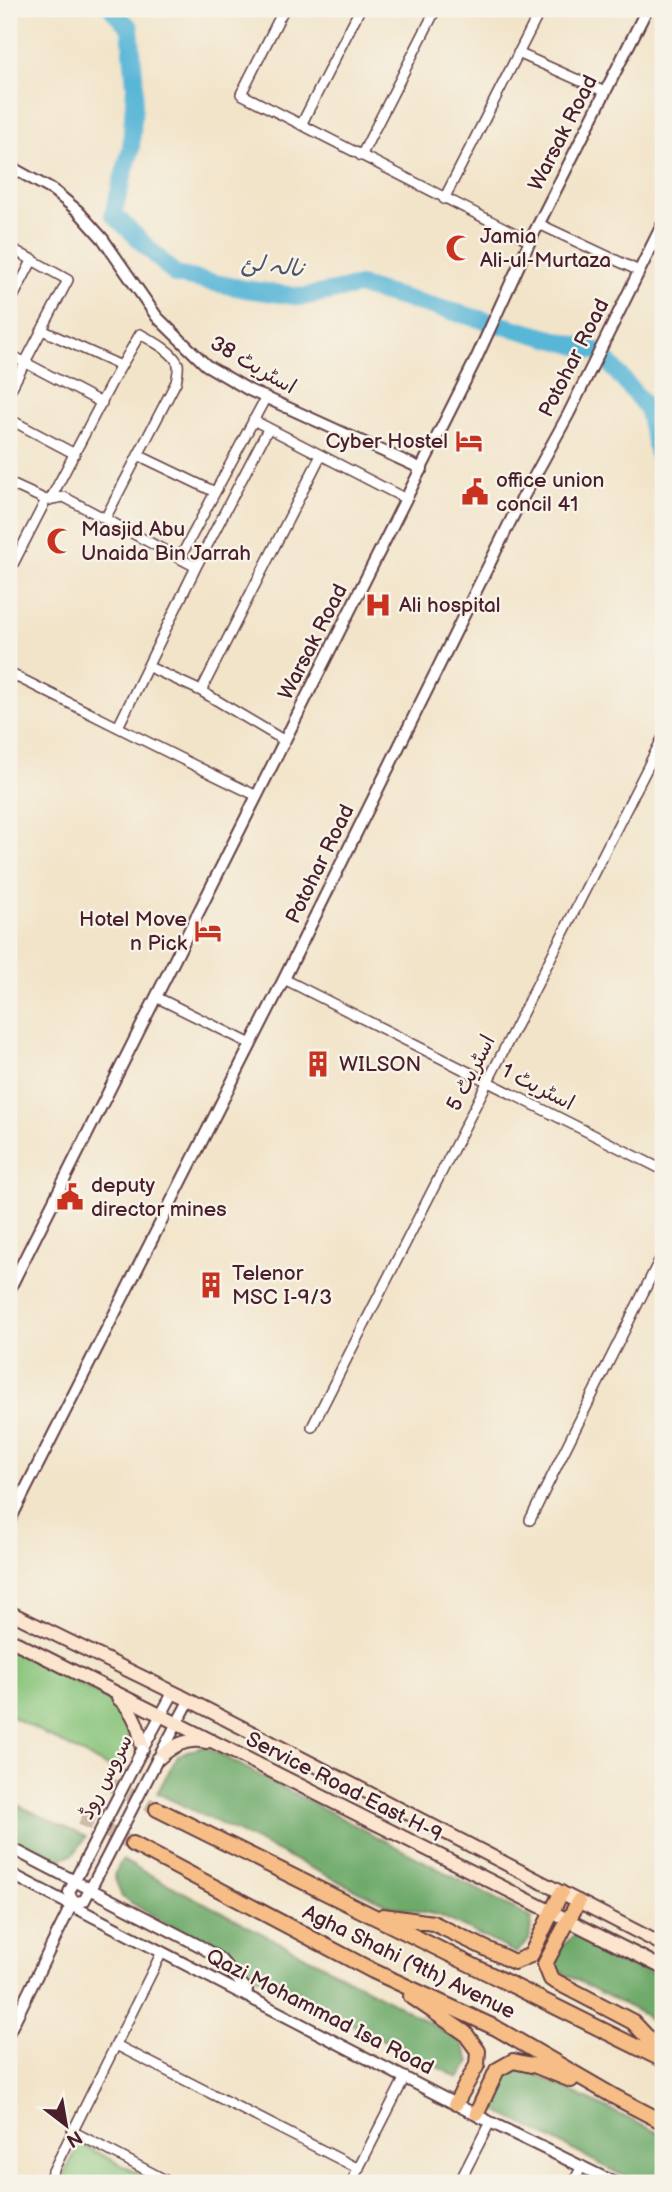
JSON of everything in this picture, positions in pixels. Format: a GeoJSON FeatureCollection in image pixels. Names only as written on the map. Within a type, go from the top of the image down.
{"type":"FeatureCollection","features":[{"type":"Feature","properties":{"kind":"main road"},"geometry":{"type":"LineString","coordinates":[[9,1612],[181,1697],[663,1945]]}},
{"type":"Feature","properties":{"kind":"main road","name":"Service Road East H-9"},"geometry":{"type":"LineString","coordinates":[[9,1639],[663,1968]]}},
{"type":"Feature","properties":{"kind":"main road"},"geometry":{"type":"LineString","coordinates":[[110,1692],[124,1703],[134,1717],[142,1750]]}},
{"type":"Feature","properties":{"kind":"main road"},"geometry":{"type":"LineString","coordinates":[[157,1760],[169,1748],[184,1742],[201,1740],[216,1744]]}},
{"type":"Feature","properties":{"kind":"main road","name":"Agha Shahi (9th) Avenue"},"geometry":{"type":"LineString","coordinates":[[157,1809],[663,2060]]}},
{"type":"Feature","properties":{"kind":"main road","name":"Agha Shahi (9th) Avenue"},"geometry":{"type":"LineString","coordinates":[[133,1844],[373,1971],[496,2028],[615,2098],[663,2122]]}},
{"type":"Feature","properties":{"kind":"main road"},"geometry":{"type":"LineString","coordinates":[[371,1914],[433,1923],[514,1962],[531,1955],[561,1894]]}},
{"type":"Feature","properties":{"kind":"main road"},"geometry":{"type":"LineString","coordinates":[[578,1902],[545,1964],[551,1979],[633,2022],[663,2054]]}},
{"type":"Feature","properties":{"kind":"main road"},"geometry":{"type":"LineString","coordinates":[[373,1971],[466,2033],[478,2051],[477,2064],[457,2104]]}},
{"type":"Feature","properties":{"kind":"main road"},"geometry":{"type":"LineString","coordinates":[[477,2113],[497,2070],[513,2061],[536,2066],[615,2098]]}},
{"type":"Feature","properties":{"kind":"street"},"geometry":{"type":"LineString","coordinates":[[284,9],[241,94],[530,242]]}},
{"type":"Feature","properties":{"kind":"street"},"geometry":{"type":"LineString","coordinates":[[301,125],[360,9]]}},
{"type":"Feature","properties":{"kind":"street"},"geometry":{"type":"LineString","coordinates":[[360,156],[436,9]]}},
{"type":"Feature","properties":{"kind":"street"},"geometry":{"type":"LineString","coordinates":[[444,199],[541,9]]}},
{"type":"Feature","properties":{"kind":"street","name":"Warsak Road"},"geometry":{"type":"LineString","coordinates":[[9,1290],[12,1274],[156,997],[422,469],[477,359],[530,242],[647,9]]}},
{"type":"Feature","properties":{"kind":"street"},"geometry":{"type":"LineString","coordinates":[[519,53],[605,92]]}},
{"type":"Feature","properties":{"kind":"street","name":"اسٹریٹ 38"},"geometry":{"type":"LineString","coordinates":[[9,166],[54,191],[78,211],[103,239],[157,317],[206,365],[266,397],[422,469]]}},
{"type":"Feature","properties":{"kind":"street","name":"Potohar Road"},"geometry":{"type":"LineString","coordinates":[[9,1522],[284,979],[516,510],[614,324],[663,223]]}},
{"type":"Feature","properties":{"kind":"street"},"geometry":{"type":"LineString","coordinates":[[539,224],[639,271]]}},
{"type":"Feature","properties":{"kind":"street"},"geometry":{"type":"LineString","coordinates":[[9,247],[68,280],[9,393]]}},
{"type":"Feature","properties":{"kind":"street"},"geometry":{"type":"LineString","coordinates":[[9,304],[33,259]]}},
{"type":"Feature","properties":{"kind":"street"},"geometry":{"type":"LineString","coordinates":[[42,330],[121,366]]}},
{"type":"Feature","properties":{"kind":"street"},"geometry":{"type":"LineString","coordinates":[[9,572],[140,334],[162,348],[178,366],[176,382],[105,519]]}},
{"type":"Feature","properties":{"kind":"street"},"geometry":{"type":"LineString","coordinates":[[9,354],[102,403]]}},
{"type":"Feature","properties":{"kind":"street"},"geometry":{"type":"LineString","coordinates":[[180,558],[266,397]]}},
{"type":"Feature","properties":{"kind":"street"},"geometry":{"type":"LineString","coordinates":[[9,419],[75,454]]}},
{"type":"Feature","properties":{"kind":"street"},"geometry":{"type":"LineString","coordinates":[[253,420],[406,499]]}},
{"type":"Feature","properties":{"kind":"street"},"geometry":{"type":"LineString","coordinates":[[118,727],[196,567],[268,429]]}},
{"type":"Feature","properties":{"kind":"street"},"geometry":{"type":"LineString","coordinates":[[138,454],[215,492]]}},
{"type":"Feature","properties":{"kind":"street"},"geometry":{"type":"LineString","coordinates":[[201,691],[321,455]]}},
{"type":"Feature","properties":{"kind":"street"},"geometry":{"type":"LineString","coordinates":[[9,483],[48,500],[64,497],[196,567]]}},
{"type":"Feature","properties":{"kind":"street"},"geometry":{"type":"LineString","coordinates":[[149,667],[201,691],[285,741]]}},
{"type":"Feature","properties":{"kind":"street"},"geometry":{"type":"LineString","coordinates":[[9,673],[257,796]]}},
{"type":"Feature","properties":{"kind":"street","name":"اسٹریٹ 5"},"geometry":{"type":"LineString","coordinates":[[312,1427],[663,737]]}},
{"type":"Feature","properties":{"kind":"street","name":"اسٹریٹ 1"},"geometry":{"type":"LineString","coordinates":[[284,979],[663,1170]]}},
{"type":"Feature","properties":{"kind":"street"},"geometry":{"type":"LineString","coordinates":[[156,997],[251,1044]]}},
{"type":"Feature","properties":{"kind":"street"},"geometry":{"type":"LineString","coordinates":[[530,1520],[663,1254]]}},
{"type":"Feature","properties":{"kind":"street","name":"سروس روڈ"},"geometry":{"type":"LineString","coordinates":[[181,1697],[176,1724],[91,1889],[84,1901],[72,1904],[69,1892],[142,1750],[160,1716],[181,1697]]}},
{"type":"Feature","properties":{"kind":"street"},"geometry":{"type":"LineString","coordinates":[[9,1847],[215,1955],[247,1989],[246,1996]]}},
{"type":"Feature","properties":{"kind":"street","name":"Qazi Mohammad Isa Road"},"geometry":{"type":"LineString","coordinates":[[9,1873],[491,2122],[615,2183]]}},
{"type":"Feature","properties":{"kind":"street"},"geometry":{"type":"LineString","coordinates":[[9,2032],[72,1904]]}},
{"type":"Feature","properties":{"kind":"street"},"geometry":{"type":"LineString","coordinates":[[47,2183],[162,1952]]}},
{"type":"Feature","properties":{"kind":"street"},"geometry":{"type":"LineString","coordinates":[[116,2045],[359,2169]]}},
{"type":"Feature","properties":{"kind":"street"},"geometry":{"type":"LineString","coordinates":[[351,2183],[405,2077]]}},
{"type":"Feature","properties":{"kind":"street"},"geometry":{"type":"LineString","coordinates":[[459,2183],[491,2122]]}},
{"type":"Feature","properties":{"kind":"street"},"geometry":{"type":"LineString","coordinates":[[72,2132],[171,2183]]}},
{"type":"Feature","properties":{"kind":"street"},"geometry":{"type":"LineString","coordinates":[[573,2183],[582,2166]]}},
{"type":"Feature","properties":{"kind":"green space"},"geometry":{"type":"Polygon","coordinates":[[[9,1647],[107,1699],[130,1724],[127,1749],[115,1771],[9,1715],[9,1647]]]}},
{"type":"Feature","properties":{"kind":"green space"},"geometry":{"type":"Polygon","coordinates":[[[204,1746],[532,1918],[529,1940],[516,1953],[439,1915],[390,1906],[157,1793],[178,1755],[204,1746]]]}},
{"type":"Feature","properties":{"kind":"green space"},"geometry":{"type":"Polygon","coordinates":[[[9,1801],[86,1837],[74,1854],[54,1861],[9,1841],[9,1801]]]}},
{"type":"Feature","properties":{"kind":"green space"},"geometry":{"type":"Polygon","coordinates":[[[122,1860],[374,1992],[461,2041],[470,2062],[459,2078],[236,1966],[122,1897],[114,1875],[122,1860]]]}},
{"type":"Feature","properties":{"kind":"green space"},"geometry":{"type":"Polygon","coordinates":[[[576,1934],[663,1979],[663,2034],[643,2014],[553,1968],[562,1946],[576,1934]]]}},
{"type":"Feature","properties":{"kind":"green space"},"geometry":{"type":"Polygon","coordinates":[[[518,2066],[663,2135],[663,2183],[637,2183],[489,2107],[486,2100],[497,2076],[518,2066]]]}},
{"type":"Feature","properties":{"kind":"green space"},"geometry":{"type":"Polygon","coordinates":[[[80,2144],[157,2183],[59,2183],[80,2144]]]}},
{"type":"Feature","properties":{"kind":"waterway","name":"نالہ لئ"},"geometry":{"type":"LineString","coordinates":[[112,9],[130,28],[135,86],[131,148],[113,214],[176,275],[302,297],[359,286],[600,352],[647,408],[663,475]]}},
{"type":"Feature","properties":{"kind":"tunnel"},"geometry":{"type":"LineString","coordinates":[[110,1784],[157,1809]]}},
{"type":"Feature","properties":{"kind":"tunnel"},"geometry":{"type":"LineString","coordinates":[[81,1818],[133,1844]]}},
{"type":"Feature","properties":{"kind":"place","name":"Jamia Ali-ul-Murtaza"},"geometry":{"type":"Point","coordinates":[459,248]}},
{"type":"Feature","properties":{"kind":"place","name":"Cyber Hostel"},"geometry":{"type":"Point","coordinates":[469,441]}},
{"type":"Feature","properties":{"kind":"place","name":"office union concil 41"},"geometry":{"type":"Point","coordinates":[475,492]}},
{"type":"Feature","properties":{"kind":"place","name":"Masjid Abu Unaida Bin Jarrah"},"geometry":{"type":"Point","coordinates":[60,541]}},
{"type":"Feature","properties":{"kind":"place","name":"Ali hospital"},"geometry":{"type":"Point","coordinates":[378,605]}},
{"type":"Feature","properties":{"kind":"place","name":"Hotel Move n Pick"},"geometry":{"type":"Point","coordinates":[208,931]}},
{"type":"Feature","properties":{"kind":"place","name":"WILSON"},"geometry":{"type":"Point","coordinates":[318,1064]}},
{"type":"Feature","properties":{"kind":"place","name":"deputy director mines"},"geometry":{"type":"Point","coordinates":[70,1197]}},
{"type":"Feature","properties":{"kind":"place","name":"Telenor MSC I-9/3"},"geometry":{"type":"Point","coordinates":[211,1285]}}]}
